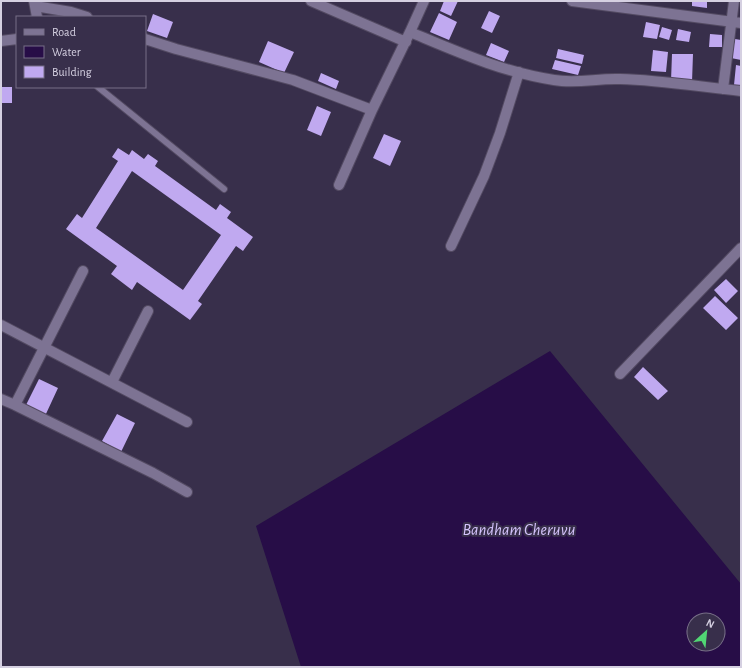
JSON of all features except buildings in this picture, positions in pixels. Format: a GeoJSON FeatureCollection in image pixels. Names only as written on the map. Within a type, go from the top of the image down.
{"type":"FeatureCollection","features":[{"type":"Feature","properties":{"kind":"street"},"geometry":{"type":"LineString","coordinates":[[311,1],[406,42]]}},
{"type":"Feature","properties":{"kind":"street"},"geometry":{"type":"LineString","coordinates":[[339,185],[372,110],[406,42],[424,1]]}},
{"type":"Feature","properties":{"kind":"street"},"geometry":{"type":"LineString","coordinates":[[572,1],[736,23]]}},
{"type":"Feature","properties":{"kind":"street"},"geometry":{"type":"LineString","coordinates":[[723,89],[736,23],[734,1]]}},
{"type":"Feature","properties":{"kind":"street"},"geometry":{"type":"LineString","coordinates":[[37,16],[35,4],[84,16]]}},
{"type":"Feature","properties":{"kind":"street"},"geometry":{"type":"LineString","coordinates":[[410,32],[478,60],[554,80],[581,82],[603,78],[637,79],[741,91]]}},
{"type":"Feature","properties":{"kind":"street"},"geometry":{"type":"LineString","coordinates":[[1,41],[16,39]]}},
{"type":"Feature","properties":{"kind":"street"},"geometry":{"type":"LineString","coordinates":[[146,39],[176,49],[293,80],[372,110]]}},
{"type":"Feature","properties":{"kind":"street"},"geometry":{"type":"LineString","coordinates":[[451,246],[487,169],[519,72]]}},
{"type":"Feature","properties":{"kind":"street"},"geometry":{"type":"LineString","coordinates":[[620,374],[741,248]]}},
{"type":"Feature","properties":{"kind":"street"},"geometry":{"type":"LineString","coordinates":[[15,405],[83,271]]}},
{"type":"Feature","properties":{"kind":"street"},"geometry":{"type":"LineString","coordinates":[[112,382],[148,311]]}},
{"type":"Feature","properties":{"kind":"street"},"geometry":{"type":"LineString","coordinates":[[1,325],[187,422]]}},
{"type":"Feature","properties":{"kind":"street"},"geometry":{"type":"LineString","coordinates":[[1,398],[153,473],[187,492]]}},
{"type":"Feature","properties":{"kind":"lane"},"geometry":{"type":"LineString","coordinates":[[99,88],[224,189]]}},
{"type":"Feature","properties":{"kind":"water","name":"Bandham Cheruvu"},"geometry":{"type":"Polygon","coordinates":[[[550,351],[741,584],[741,667],[301,667],[256,526],[550,351]]]}}]}
